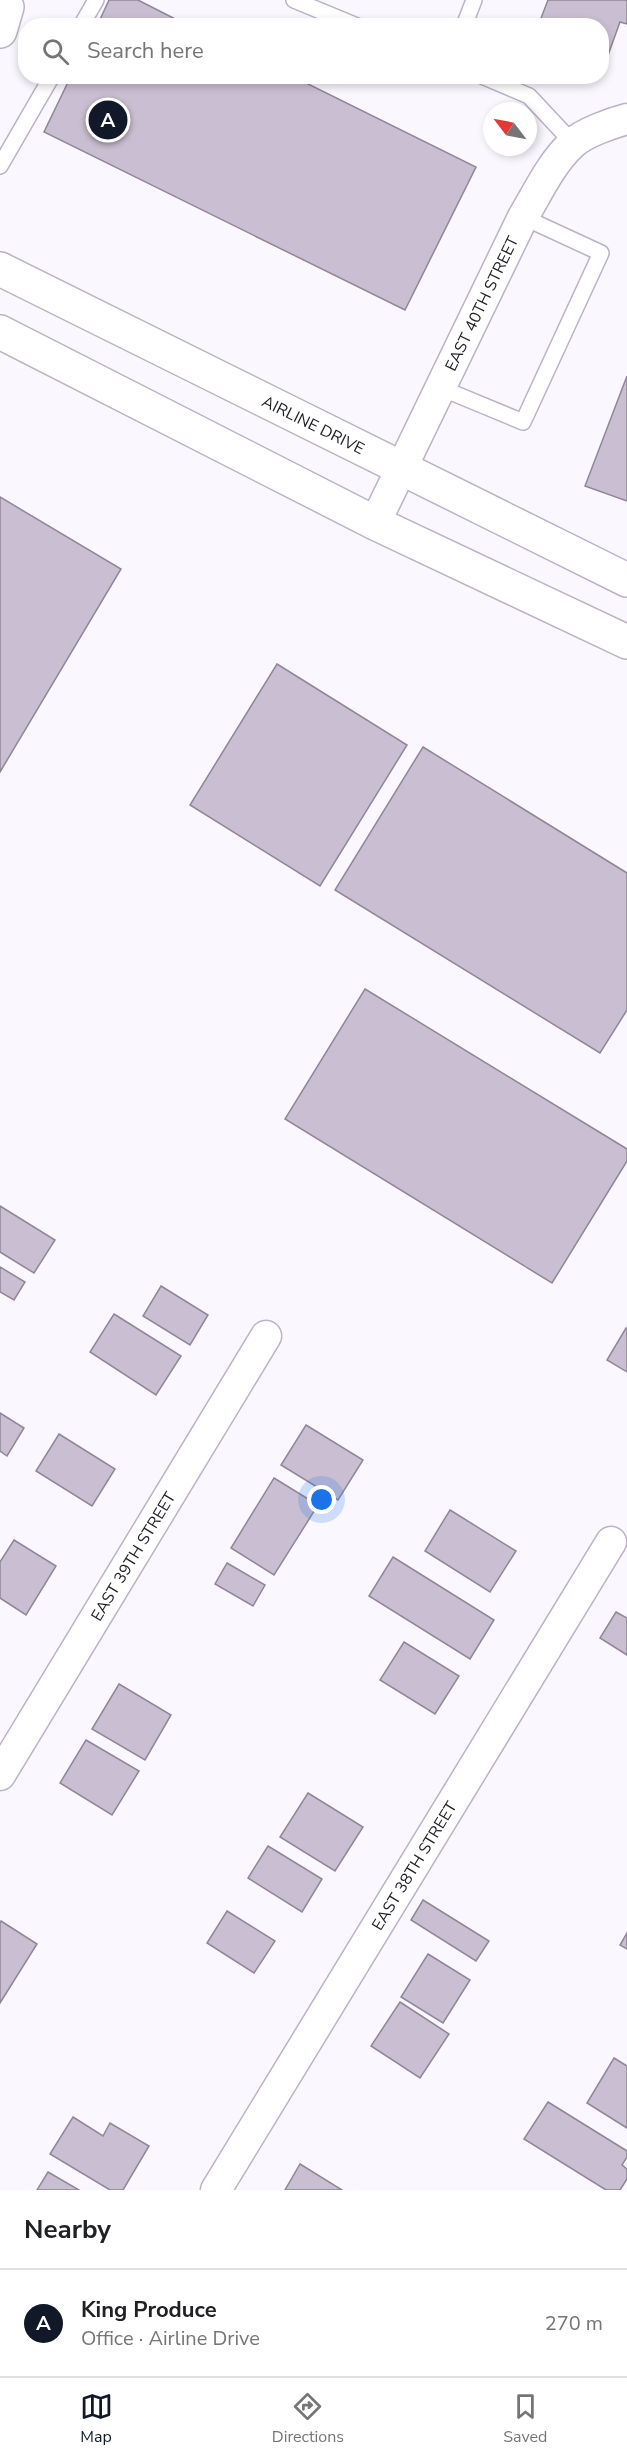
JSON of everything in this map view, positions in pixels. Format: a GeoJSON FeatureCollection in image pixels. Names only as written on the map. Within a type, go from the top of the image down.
{"type":"FeatureCollection","features":[{"type":"Feature","properties":{"kind":"main road","name":"AIRLINE DRIVE"},"geometry":{"type":"LineString","coordinates":[[0,269],[627,580]]}},
{"type":"Feature","properties":{"kind":"main road"},"geometry":{"type":"LineString","coordinates":[[0,332],[375,523],[627,642]]}},
{"type":"Feature","properties":{"kind":"street","name":"EAST 40TH STREET"},"geometry":{"type":"LineString","coordinates":[[375,523],[523,217],[552,170],[573,143],[612,123],[627,119]]}},
{"type":"Feature","properties":{"kind":"street","name":"EAST 39TH STREET"},"geometry":{"type":"LineString","coordinates":[[0,1775],[266,1336]]}},
{"type":"Feature","properties":{"kind":"street","name":"EAST 38TH STREET"},"geometry":{"type":"LineString","coordinates":[[216,2190],[611,1542]]}},
{"type":"Feature","properties":{"kind":"lane"},"geometry":{"type":"LineString","coordinates":[[86,18],[96,0]]}},
{"type":"Feature","properties":{"kind":"lane"},"geometry":{"type":"LineString","coordinates":[[294,0],[338,18]]}},
{"type":"Feature","properties":{"kind":"lane"},"geometry":{"type":"LineString","coordinates":[[467,18],[474,0]]}},
{"type":"Feature","properties":{"kind":"lane"},"geometry":{"type":"LineString","coordinates":[[0,166],[47,84]]}},
{"type":"Feature","properties":{"kind":"lane"},"geometry":{"type":"LineString","coordinates":[[501,84],[530,96],[573,143]]}},
{"type":"Feature","properties":{"kind":"lane"},"geometry":{"type":"LineString","coordinates":[[441,388],[523,422],[601,253],[523,217]]}},
{"type":"Feature","properties":{"kind":"building"},"geometry":{"type":"Polygon","coordinates":[[[109,0],[138,0],[173,18],[101,18],[109,0]]]}},
{"type":"Feature","properties":{"kind":"building"},"geometry":{"type":"Polygon","coordinates":[[[548,0],[627,0],[627,24],[620,22],[609,52],[609,18],[541,18],[548,0]]]}},
{"type":"Feature","properties":{"kind":"building"},"geometry":{"type":"Polygon","coordinates":[[[67,84],[308,84],[476,167],[405,310],[44,132],[67,84]]]}},
{"type":"Feature","properties":{"kind":"building"},"geometry":{"type":"Polygon","coordinates":[[[627,376],[627,501],[585,486],[627,376]]]}},
{"type":"Feature","properties":{"kind":"building"},"geometry":{"type":"Polygon","coordinates":[[[0,497],[121,569],[0,772],[0,497]]]}},
{"type":"Feature","properties":{"kind":"building"},"geometry":{"type":"Polygon","coordinates":[[[277,664],[407,745],[320,886],[190,805],[277,664]]]}},
{"type":"Feature","properties":{"kind":"building"},"geometry":{"type":"Polygon","coordinates":[[[423,747],[627,873],[627,1010],[600,1053],[335,890],[423,747]]]}},
{"type":"Feature","properties":{"kind":"building"},"geometry":{"type":"Polygon","coordinates":[[[365,989],[627,1149],[627,1161],[552,1283],[285,1119],[365,989]]]}},
{"type":"Feature","properties":{"kind":"building"},"geometry":{"type":"Polygon","coordinates":[[[0,1206],[55,1240],[34,1273],[0,1252],[0,1206]]]}},
{"type":"Feature","properties":{"kind":"building"},"geometry":{"type":"Polygon","coordinates":[[[0,1267],[25,1282],[14,1300],[0,1292],[0,1267]]]}},
{"type":"Feature","properties":{"kind":"building"},"geometry":{"type":"Polygon","coordinates":[[[161,1286],[208,1315],[190,1345],[143,1316],[161,1286]]]}},
{"type":"Feature","properties":{"kind":"building"},"geometry":{"type":"Polygon","coordinates":[[[114,1314],[181,1356],[156,1395],[90,1352],[114,1314]]]}},
{"type":"Feature","properties":{"kind":"building"},"geometry":{"type":"Polygon","coordinates":[[[627,1329],[627,1372],[607,1360],[627,1329]]]}},
{"type":"Feature","properties":{"kind":"building"},"geometry":{"type":"Polygon","coordinates":[[[0,1413],[24,1428],[7,1456],[0,1451],[0,1413]]]}},
{"type":"Feature","properties":{"kind":"building"},"geometry":{"type":"Polygon","coordinates":[[[306,1425],[363,1460],[338,1500],[281,1465],[306,1425]]]}},
{"type":"Feature","properties":{"kind":"building"},"geometry":{"type":"Polygon","coordinates":[[[59,1434],[115,1469],[92,1506],[36,1471],[59,1434]]]}},
{"type":"Feature","properties":{"kind":"building"},"geometry":{"type":"Polygon","coordinates":[[[274,1478],[318,1505],[274,1575],[231,1548],[274,1478]]]}},
{"type":"Feature","properties":{"kind":"building"},"geometry":{"type":"Polygon","coordinates":[[[450,1510],[516,1551],[490,1592],[425,1551],[450,1510]]]}},
{"type":"Feature","properties":{"kind":"building"},"geometry":{"type":"Polygon","coordinates":[[[14,1540],[56,1566],[26,1615],[0,1598],[0,1562],[14,1540]]]}},
{"type":"Feature","properties":{"kind":"building"},"geometry":{"type":"Polygon","coordinates":[[[393,1557],[494,1620],[470,1659],[369,1596],[393,1557]]]}},
{"type":"Feature","properties":{"kind":"building"},"geometry":{"type":"Polygon","coordinates":[[[227,1563],[265,1585],[253,1606],[215,1584],[227,1563]]]}},
{"type":"Feature","properties":{"kind":"building"},"geometry":{"type":"Polygon","coordinates":[[[616,1612],[627,1618],[627,1655],[600,1638],[616,1612]]]}},
{"type":"Feature","properties":{"kind":"building"},"geometry":{"type":"Polygon","coordinates":[[[404,1642],[459,1676],[435,1714],[380,1680],[404,1642]]]}},
{"type":"Feature","properties":{"kind":"building"},"geometry":{"type":"Polygon","coordinates":[[[119,1684],[171,1715],[145,1760],[92,1729],[119,1684]]]}},
{"type":"Feature","properties":{"kind":"building"},"geometry":{"type":"Polygon","coordinates":[[[86,1740],[139,1771],[112,1815],[60,1783],[86,1740]]]}},
{"type":"Feature","properties":{"kind":"building"},"geometry":{"type":"Polygon","coordinates":[[[308,1793],[363,1827],[335,1871],[280,1837],[308,1793]]]}},
{"type":"Feature","properties":{"kind":"building"},"geometry":{"type":"Polygon","coordinates":[[[268,1846],[322,1879],[302,1912],[248,1878],[268,1846]]]}},
{"type":"Feature","properties":{"kind":"building"},"geometry":{"type":"Polygon","coordinates":[[[423,1900],[489,1941],[476,1961],[411,1920],[423,1900]]]}},
{"type":"Feature","properties":{"kind":"building"},"geometry":{"type":"Polygon","coordinates":[[[227,1911],[275,1941],[254,1973],[207,1943],[227,1911]]]}},
{"type":"Feature","properties":{"kind":"building"},"geometry":{"type":"Polygon","coordinates":[[[1,1921],[37,1944],[0,2003],[0,1923],[1,1921]]]}},
{"type":"Feature","properties":{"kind":"building"},"geometry":{"type":"Polygon","coordinates":[[[627,1933],[627,1949],[620,1945],[627,1933]]]}},
{"type":"Feature","properties":{"kind":"building"},"geometry":{"type":"Polygon","coordinates":[[[428,1954],[470,1980],[443,2023],[401,1997],[428,1954]]]}},
{"type":"Feature","properties":{"kind":"building"},"geometry":{"type":"Polygon","coordinates":[[[400,2002],[449,2034],[420,2078],[371,2046],[400,2002]]]}},
{"type":"Feature","properties":{"kind":"building"},"geometry":{"type":"Polygon","coordinates":[[[614,2058],[627,2066],[627,2128],[587,2103],[614,2058]]]}},
{"type":"Feature","properties":{"kind":"building"},"geometry":{"type":"Polygon","coordinates":[[[548,2102],[627,2151],[627,2157],[622,2165],[627,2169],[627,2179],[620,2190],[606,2190],[524,2139],[548,2102]]]}},
{"type":"Feature","properties":{"kind":"building"},"geometry":{"type":"Polygon","coordinates":[[[73,2117],[103,2136],[110,2123],[149,2146],[123,2190],[110,2190],[50,2154],[73,2117]]]}},
{"type":"Feature","properties":{"kind":"building"},"geometry":{"type":"Polygon","coordinates":[[[300,2164],[342,2190],[285,2190],[300,2164]]]}},
{"type":"Feature","properties":{"kind":"building"},"geometry":{"type":"Polygon","coordinates":[[[48,2172],[79,2190],[37,2190],[48,2172]]]}},
{"type":"Feature","properties":{"kind":"place","name":"King Produce"},"geometry":{"type":"Point","coordinates":[108,120]}}]}
